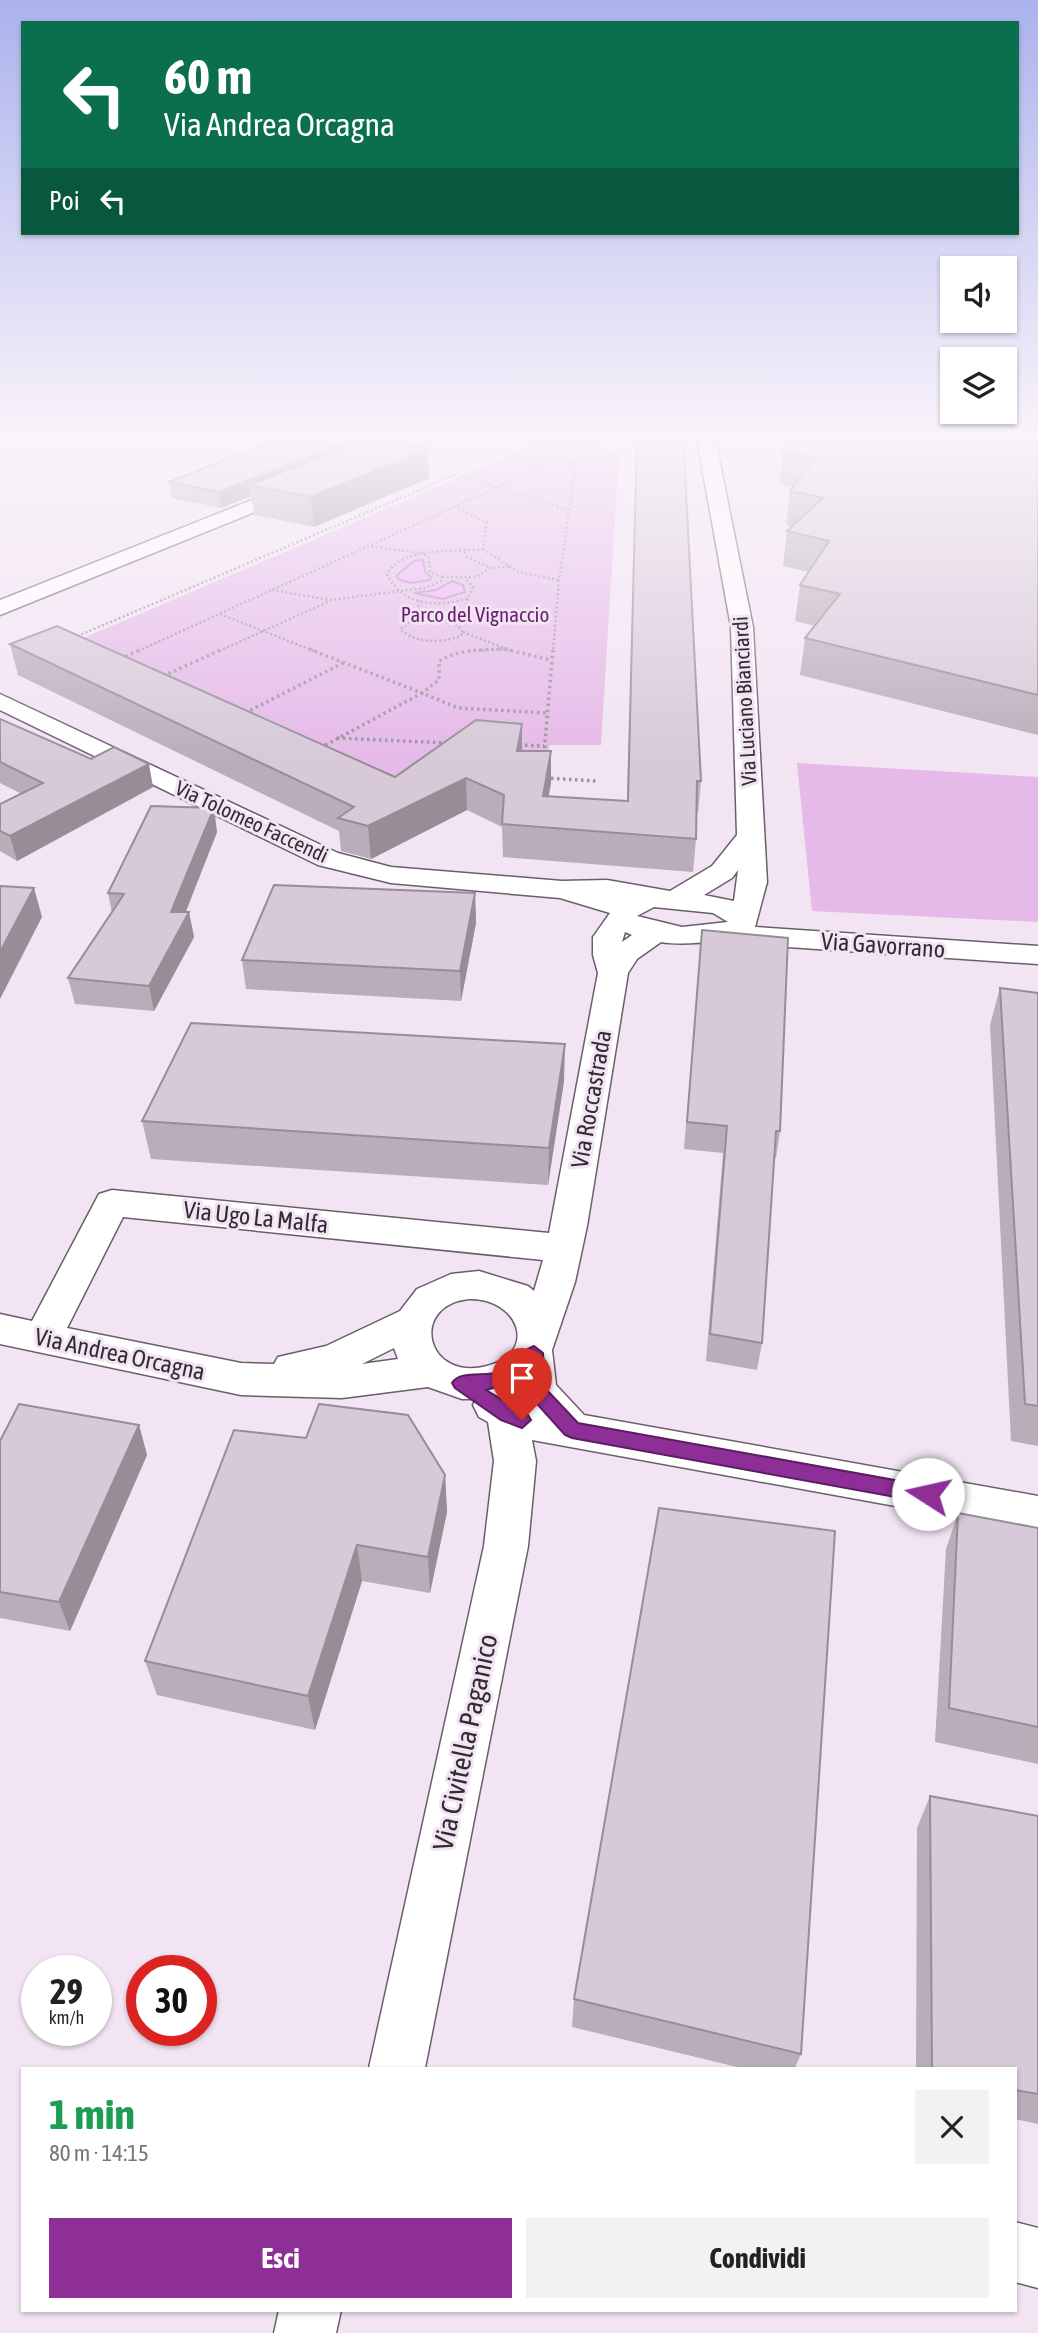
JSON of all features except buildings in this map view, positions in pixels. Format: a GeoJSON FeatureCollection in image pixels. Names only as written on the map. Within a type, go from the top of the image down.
{"type":"FeatureCollection","features":[{"type":"Feature","properties":{"kind":"street"},"geometry":{"type":"LineString","coordinates":[[0,608],[162,543]]}},
{"type":"Feature","properties":{"kind":"street","name":"Via Luciano Bianciardi"},"geometry":{"type":"LineString","coordinates":[[726,543],[742,627],[751,836],[752,882],[736,927]]}},
{"type":"Feature","properties":{"kind":"street","name":"Via Tolomeo Faccendi"},"geometry":{"type":"LineString","coordinates":[[0,701],[328,859],[391,875],[562,890],[595,887],[626,889],[645,907]]}},
{"type":"Feature","properties":{"kind":"street"},"geometry":{"type":"LineString","coordinates":[[645,907],[722,872],[751,836]]}},
{"type":"Feature","properties":{"kind":"street"},"geometry":{"type":"LineString","coordinates":[[645,907],[720,905],[736,927]]}},
{"type":"Feature","properties":{"kind":"street","name":"Via Gavorrano"},"geometry":{"type":"LineString","coordinates":[[645,907],[657,932],[736,927],[1038,955]]}},
{"type":"Feature","properties":{"kind":"street","name":"Via Roccastrada"},"geometry":{"type":"LineString","coordinates":[[614,973],[608,960],[607,934],[612,926],[645,907]]}},
{"type":"Feature","properties":{"kind":"street","name":"Via Roccastrada"},"geometry":{"type":"LineString","coordinates":[[536,1341],[556,1282],[559,1236],[614,973],[626,953],[657,932]]}},
{"type":"Feature","properties":{"kind":"street","name":"Via Ugo La Malfa"},"geometry":{"type":"LineString","coordinates":[[43,1337],[112,1203],[559,1236]]}},
{"type":"Feature","properties":{"kind":"street"},"geometry":{"type":"LineString","coordinates":[[479,1284],[559,1236]]}},
{"type":"Feature","properties":{"kind":"street","name":"Via Andrea Orcagna"},"geometry":{"type":"LineString","coordinates":[[241,1379],[333,1360],[412,1322],[419,1309],[438,1294],[479,1284],[513,1294],[526,1303],[535,1315],[536,1390],[572,1430]]}},
{"type":"Feature","properties":{"kind":"street"},"geometry":{"type":"LineString","coordinates":[[412,1322],[412,1348],[445,1377],[507,1415],[536,1426],[572,1430],[1038,1514]]}},
{"type":"Feature","properties":{"kind":"street","name":"Via Andrea Orcagna"},"geometry":{"type":"LineString","coordinates":[[0,1329],[241,1379],[342,1382],[445,1377],[483,1383],[504,1378],[522,1367],[536,1341]]}},
{"type":"Feature","properties":{"kind":"street","name":"Via Civitella Paganico"},"geometry":{"type":"LineString","coordinates":[[397,2067],[506,1546],[516,1461],[507,1415]]}},
{"type":"Feature","properties":{"kind":"street"},"geometry":{"type":"LineString","coordinates":[[1017,2253],[1038,2258]]}},
{"type":"Feature","properties":{"kind":"street"},"geometry":{"type":"LineString","coordinates":[[305,2333],[310,2312]]}},
{"type":"Feature","properties":{"kind":"path"},"geometry":{"type":"LineString","coordinates":[[73,638],[296,543]]}},
{"type":"Feature","properties":{"kind":"path"},"geometry":{"type":"LineString","coordinates":[[117,660],[373,543]]}},
{"type":"Feature","properties":{"kind":"path"},"geometry":{"type":"LineString","coordinates":[[482,549],[483,543]]}},
{"type":"Feature","properties":{"kind":"path"},"geometry":{"type":"LineString","coordinates":[[544,757],[564,543]]}},
{"type":"Feature","properties":{"kind":"path"},"geometry":{"type":"LineString","coordinates":[[366,546],[422,553],[482,549],[506,561],[509,567]]}},
{"type":"Feature","properties":{"kind":"path"},"geometry":{"type":"LineString","coordinates":[[464,552],[467,557],[491,568]]}},
{"type":"Feature","properties":{"kind":"path"},"geometry":{"type":"LineString","coordinates":[[422,553],[429,558],[430,572],[442,577],[466,579],[476,577],[491,568],[509,567],[539,578],[559,580]]}},
{"type":"Feature","properties":{"kind":"path"},"geometry":{"type":"LineString","coordinates":[[422,553],[389,568],[389,581],[395,589],[419,601],[445,605],[468,598]]}},
{"type":"Feature","properties":{"kind":"path"},"geometry":{"type":"LineString","coordinates":[[158,679],[330,600],[395,589],[424,588],[441,581],[442,577]]}},
{"type":"Feature","properties":{"kind":"path"},"geometry":{"type":"LineString","coordinates":[[463,632],[461,636],[445,640],[415,638],[402,633],[401,626],[416,620],[442,621],[459,618],[466,610],[473,587],[466,579]]}},
{"type":"Feature","properties":{"kind":"path"},"geometry":{"type":"LineString","coordinates":[[271,590],[330,600]]}},
{"type":"Feature","properties":{"kind":"path"},"geometry":{"type":"LineString","coordinates":[[416,620],[419,601]]}},
{"type":"Feature","properties":{"kind":"path"},"geometry":{"type":"LineString","coordinates":[[219,613],[458,708],[548,713]]}},
{"type":"Feature","properties":{"kind":"path"},"geometry":{"type":"LineString","coordinates":[[442,621],[457,625],[463,632],[505,649],[551,660]]}},
{"type":"Feature","properties":{"kind":"path"},"geometry":{"type":"LineString","coordinates":[[316,750],[422,693],[439,680],[439,661],[443,658],[469,650],[505,649]]}},
{"type":"Feature","properties":{"kind":"path"},"geometry":{"type":"LineString","coordinates":[[240,715],[344,662]]}},
{"type":"Feature","properties":{"kind":"path"},"geometry":{"type":"LineString","coordinates":[[336,738],[461,743]]}},
{"type":"Feature","properties":{"kind":"path"},"geometry":{"type":"LineString","coordinates":[[516,745],[544,746]]}},
{"type":"Feature","properties":{"kind":"path"},"geometry":{"type":"LineString","coordinates":[[544,768],[544,778],[597,780]]}},
{"type":"Feature","properties":{"kind":"green space","name":"Parco del Vignaccio"},"geometry":{"type":"Polygon","coordinates":[[[306,543],[613,543],[601,745],[550,745],[548,751],[474,748],[414,792],[74,642],[306,543]]]}},
{"type":"Feature","properties":{"kind":"green space"},"geometry":{"type":"Polygon","coordinates":[[[797,763],[1038,777],[1038,922],[812,911],[797,763]]]}},
{"type":"Feature","properties":{"kind":"shaded area"},"geometry":{"type":"Polygon","coordinates":[[[423,560],[430,580],[410,583],[398,579],[397,575],[414,561],[423,560]]]}},
{"type":"Feature","properties":{"kind":"shaded area"},"geometry":{"type":"Polygon","coordinates":[[[452,581],[463,585],[465,592],[443,599],[414,593],[436,590],[452,581]]]}},
{"type":"Feature","properties":{"kind":"route"},"geometry":{"type":"LineString","coordinates":[[522,1420],[507,1415],[461,1383],[483,1383],[504,1378],[522,1367],[534,1353],[536,1390],[572,1430],[928,1494]]}}]}
